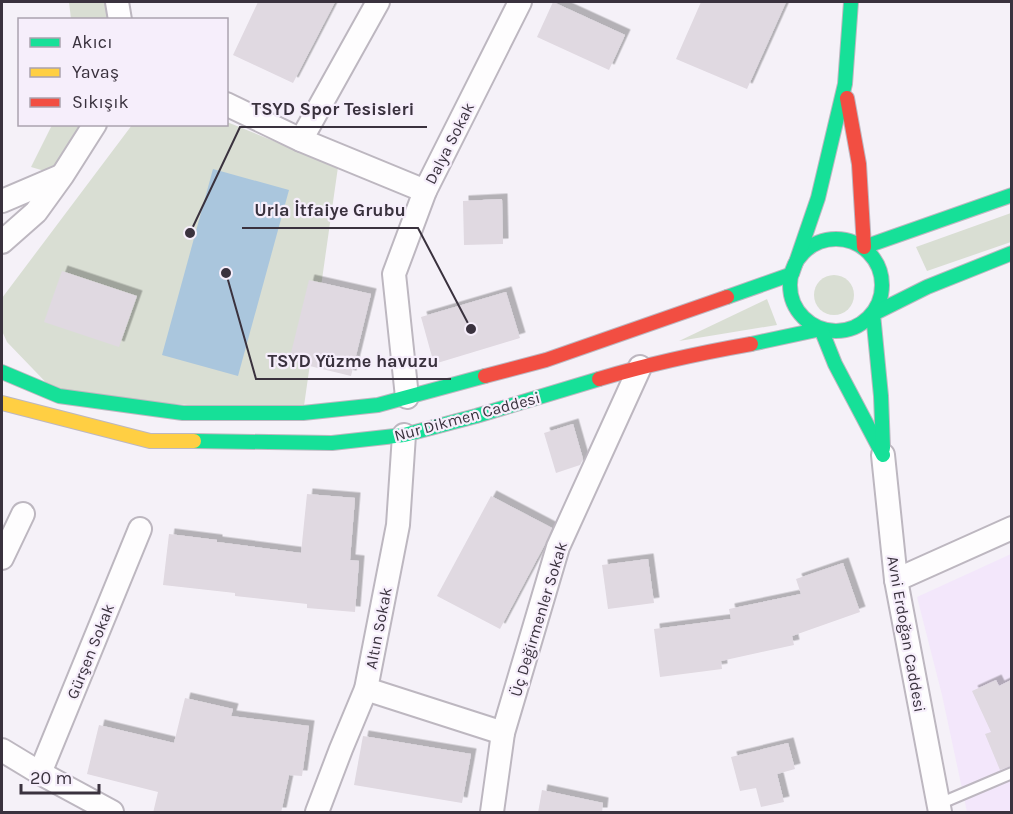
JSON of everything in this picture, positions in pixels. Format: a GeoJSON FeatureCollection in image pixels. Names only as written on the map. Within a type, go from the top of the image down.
{"type":"FeatureCollection","features":[{"type":"Feature","properties":{"kind":"main road"},"geometry":{"type":"LineString","coordinates":[[792,274],[818,198],[845,84],[851,2]]}},
{"type":"Feature","properties":{"kind":"main road"},"geometry":{"type":"LineString","coordinates":[[845,84],[859,164],[864,248]]}},
{"type":"Feature","properties":{"kind":"main road"},"geometry":{"type":"LineString","coordinates":[[864,248],[1011,195]]}},
{"type":"Feature","properties":{"kind":"main road"},"geometry":{"type":"LineString","coordinates":[[834,239],[851,241],[864,248],[875,260],[880,270],[881,297],[873,314],[881,396],[883,455],[835,364],[821,329],[805,319],[796,307],[791,292],[792,274],[796,262],[806,250],[820,242],[834,239]]}},
{"type":"Feature","properties":{"kind":"main road"},"geometry":{"type":"LineString","coordinates":[[873,314],[927,287],[1011,253]]}},
{"type":"Feature","properties":{"kind":"main road","name":"Nur Dikmen Caddesi"},"geometry":{"type":"LineString","coordinates":[[2,372],[59,396],[183,413],[303,413],[378,405],[546,360],[792,274]]}},
{"type":"Feature","properties":{"kind":"main road","name":"Nur Dikmen Caddesi"},"geometry":{"type":"LineString","coordinates":[[2,403],[150,441],[332,443],[404,435],[640,367],[700,353],[771,341],[821,329],[818,327],[834,331],[849,329],[863,323],[873,314]]}},
{"type":"Feature","properties":{"kind":"street"},"geometry":{"type":"LineString","coordinates":[[117,2],[120,18]]}},
{"type":"Feature","properties":{"kind":"street"},"geometry":{"type":"LineString","coordinates":[[301,140],[378,2]]}},
{"type":"Feature","properties":{"kind":"street","name":"Dalya Sokak"},"geometry":{"type":"LineString","coordinates":[[407,397],[393,274],[425,191],[520,2]]}},
{"type":"Feature","properties":{"kind":"street"},"geometry":{"type":"LineString","coordinates":[[228,105],[301,140],[425,191]]}},
{"type":"Feature","properties":{"kind":"street"},"geometry":{"type":"LineString","coordinates":[[2,242],[36,212],[94,126]]}},
{"type":"Feature","properties":{"kind":"street"},"geometry":{"type":"LineString","coordinates":[[2,201],[62,176]]}},
{"type":"Feature","properties":{"kind":"street","name":"Üç Değirmenler Sokak"},"geometry":{"type":"LineString","coordinates":[[492,813],[503,733],[558,547],[640,367]]}},
{"type":"Feature","properties":{"kind":"street","name":"Altın Sokak"},"geometry":{"type":"LineString","coordinates":[[317,813],[366,689],[398,525],[404,435]]}},
{"type":"Feature","properties":{"kind":"street","name":"Avni Erdoğan Caddesi"},"geometry":{"type":"LineString","coordinates":[[883,455],[896,580],[939,808]]}},
{"type":"Feature","properties":{"kind":"street"},"geometry":{"type":"LineString","coordinates":[[2,558],[23,514]]}},
{"type":"Feature","properties":{"kind":"street","name":"Gürşen Sokak"},"geometry":{"type":"LineString","coordinates":[[40,773],[140,528]]}},
{"type":"Feature","properties":{"kind":"street"},"geometry":{"type":"LineString","coordinates":[[896,580],[1011,528]]}},
{"type":"Feature","properties":{"kind":"street"},"geometry":{"type":"LineString","coordinates":[[366,689],[503,733]]}},
{"type":"Feature","properties":{"kind":"street"},"geometry":{"type":"LineString","coordinates":[[2,750],[112,813]]}},
{"type":"Feature","properties":{"kind":"lane"},"geometry":{"type":"LineString","coordinates":[[939,808],[1011,773]]}},
{"type":"Feature","properties":{"kind":"shaded area"},"geometry":{"type":"Polygon","coordinates":[[[69,2],[108,2],[114,18],[71,18],[69,2]]]}},
{"type":"Feature","properties":{"kind":"shaded area"},"geometry":{"type":"Polygon","coordinates":[[[228,122],[338,167],[303,413],[59,396],[7,342],[2,331],[2,298],[131,126],[228,126],[228,122]]]}},
{"type":"Feature","properties":{"kind":"shaded area"},"geometry":{"type":"Polygon","coordinates":[[[52,126],[89,126],[62,176],[31,167],[52,126]]]}},
{"type":"Feature","properties":{"kind":"shaded area"},"geometry":{"type":"Polygon","coordinates":[[[1011,213],[1011,242],[927,271],[916,247],[1011,213]]]}},
{"type":"Feature","properties":{"kind":"shaded area"},"geometry":{"type":"Polygon","coordinates":[[[834,275],[842,276],[848,281],[853,287],[853,303],[848,309],[842,314],[834,315],[826,314],[820,309],[815,303],[814,295],[815,287],[820,281],[826,276],[834,275]]]}},
{"type":"Feature","properties":{"kind":"shaded area"},"geometry":{"type":"Polygon","coordinates":[[[767,299],[777,325],[679,341],[767,299]]]}},
{"type":"Feature","properties":{"kind":"shaded area"},"geometry":{"type":"Polygon","coordinates":[[[1011,554],[1011,812],[967,812],[942,695],[917,597],[1011,554]]]}},
{"type":"Feature","properties":{"kind":"water"},"geometry":{"type":"Polygon","coordinates":[[[213,169],[289,190],[238,376],[162,355],[213,169]]]}},
{"type":"Feature","properties":{"kind":"building"},"geometry":{"type":"Polygon","coordinates":[[[258,2],[335,2],[293,83],[233,55],[258,2]]]}},
{"type":"Feature","properties":{"kind":"building"},"geometry":{"type":"Polygon","coordinates":[[[553,2],[625,35],[609,70],[537,37],[553,2]]]}},
{"type":"Feature","properties":{"kind":"building"},"geometry":{"type":"Polygon","coordinates":[[[701,2],[786,2],[747,89],[676,59],[701,2]]]}},
{"type":"Feature","properties":{"kind":"building"},"geometry":{"type":"Polygon","coordinates":[[[502,199],[503,244],[464,245],[463,201],[502,199]]]}},
{"type":"Feature","properties":{"kind":"building"},"geometry":{"type":"Polygon","coordinates":[[[62,271],[137,296],[119,347],[44,322],[62,271]]]}},
{"type":"Feature","properties":{"kind":"building"},"geometry":{"type":"Polygon","coordinates":[[[309,280],[371,294],[351,376],[289,361],[309,280]]]}},
{"type":"Feature","properties":{"kind":"building"},"geometry":{"type":"Polygon","coordinates":[[[506,292],[520,338],[434,364],[421,317],[506,292]]]}},
{"type":"Feature","properties":{"kind":"building"},"geometry":{"type":"Polygon","coordinates":[[[573,424],[583,459],[580,465],[556,473],[544,433],[573,424]]]}},
{"type":"Feature","properties":{"kind":"building"},"geometry":{"type":"Polygon","coordinates":[[[307,494],[355,498],[350,560],[359,561],[355,612],[307,608],[307,604],[163,585],[169,534],[301,553],[307,494]]]}},
{"type":"Feature","properties":{"kind":"building"},"geometry":{"type":"Polygon","coordinates":[[[491,496],[552,528],[500,629],[437,596],[491,496]]]}},
{"type":"Feature","properties":{"kind":"building"},"geometry":{"type":"Polygon","coordinates":[[[648,559],[654,603],[608,609],[602,565],[648,559]]]}},
{"type":"Feature","properties":{"kind":"building"},"geometry":{"type":"Polygon","coordinates":[[[843,563],[860,612],[792,636],[794,645],[721,661],[722,669],[660,677],[654,629],[731,619],[729,609],[801,594],[796,579],[843,563]]]}},
{"type":"Feature","properties":{"kind":"building"},"geometry":{"type":"Polygon","coordinates":[[[996,680],[999,686],[1011,680],[1011,766],[1000,770],[985,734],[991,732],[972,691],[996,680]]]}},
{"type":"Feature","properties":{"kind":"building"},"geometry":{"type":"Polygon","coordinates":[[[185,698],[233,709],[231,716],[309,726],[302,776],[289,775],[281,813],[153,813],[158,792],[87,774],[99,725],[174,743],[185,698]]]}},
{"type":"Feature","properties":{"kind":"building"},"geometry":{"type":"Polygon","coordinates":[[[363,736],[471,754],[462,803],[354,785],[363,736]]]}},
{"type":"Feature","properties":{"kind":"building"},"geometry":{"type":"Polygon","coordinates":[[[788,743],[795,769],[777,774],[784,802],[761,807],[756,788],[740,791],[731,757],[788,743]]]}},
{"type":"Feature","properties":{"kind":"building"},"geometry":{"type":"Polygon","coordinates":[[[542,790],[603,803],[602,813],[538,813],[542,790]]]}},
{"type":"Feature","properties":{"kind":"traffic: fast"},"geometry":{"type":"LineString","coordinates":[[727,297],[792,274],[818,198],[845,84],[851,2]]}},
{"type":"Feature","properties":{"kind":"traffic: fast"},"geometry":{"type":"LineString","coordinates":[[864,247],[1012,195]]}},
{"type":"Feature","properties":{"kind":"traffic: fast"},"geometry":{"type":"LineString","coordinates":[[836,239],[854,243],[869,252],[878,267],[882,285],[878,303],[869,318],[854,327],[836,331],[818,327],[803,318],[794,303],[790,285],[794,267],[803,252],[818,243],[836,239]]}},
{"type":"Feature","properties":{"kind":"traffic: fast"},"geometry":{"type":"LineString","coordinates":[[883,448],[881,396],[873,314],[927,287],[1012,253]]}},
{"type":"Feature","properties":{"kind":"traffic: fast"},"geometry":{"type":"LineString","coordinates":[[751,344],[821,329],[835,364],[883,455]]}},
{"type":"Feature","properties":{"kind":"traffic: fast"},"geometry":{"type":"LineString","coordinates":[[2,372],[59,396],[183,413],[303,413],[378,405],[485,376]]}},
{"type":"Feature","properties":{"kind":"traffic: fast"},"geometry":{"type":"LineString","coordinates":[[194,441],[332,443],[404,435],[599,379]]}},
{"type":"Feature","properties":{"kind":"traffic: slow"},"geometry":{"type":"LineString","coordinates":[[2,403],[150,441],[194,441]]}},
{"type":"Feature","properties":{"kind":"traffic: jam"},"geometry":{"type":"LineString","coordinates":[[847,98],[859,164],[864,247]]}},
{"type":"Feature","properties":{"kind":"traffic: jam"},"geometry":{"type":"LineString","coordinates":[[485,376],[546,360],[727,297]]}},
{"type":"Feature","properties":{"kind":"traffic: jam"},"geometry":{"type":"LineString","coordinates":[[599,379],[675,359],[751,344]]}},
{"type":"Feature","properties":{"kind":"place","name":"TSYD Spor Tesisleri"},"geometry":{"type":"Point","coordinates":[190,233]}},
{"type":"Feature","properties":{"kind":"place","name":"TSYD Yüzme havuzu"},"geometry":{"type":"Point","coordinates":[226,273]}},
{"type":"Feature","properties":{"kind":"place","name":"Urla İtfaiye Grubu"},"geometry":{"type":"Point","coordinates":[471,329]}}]}
